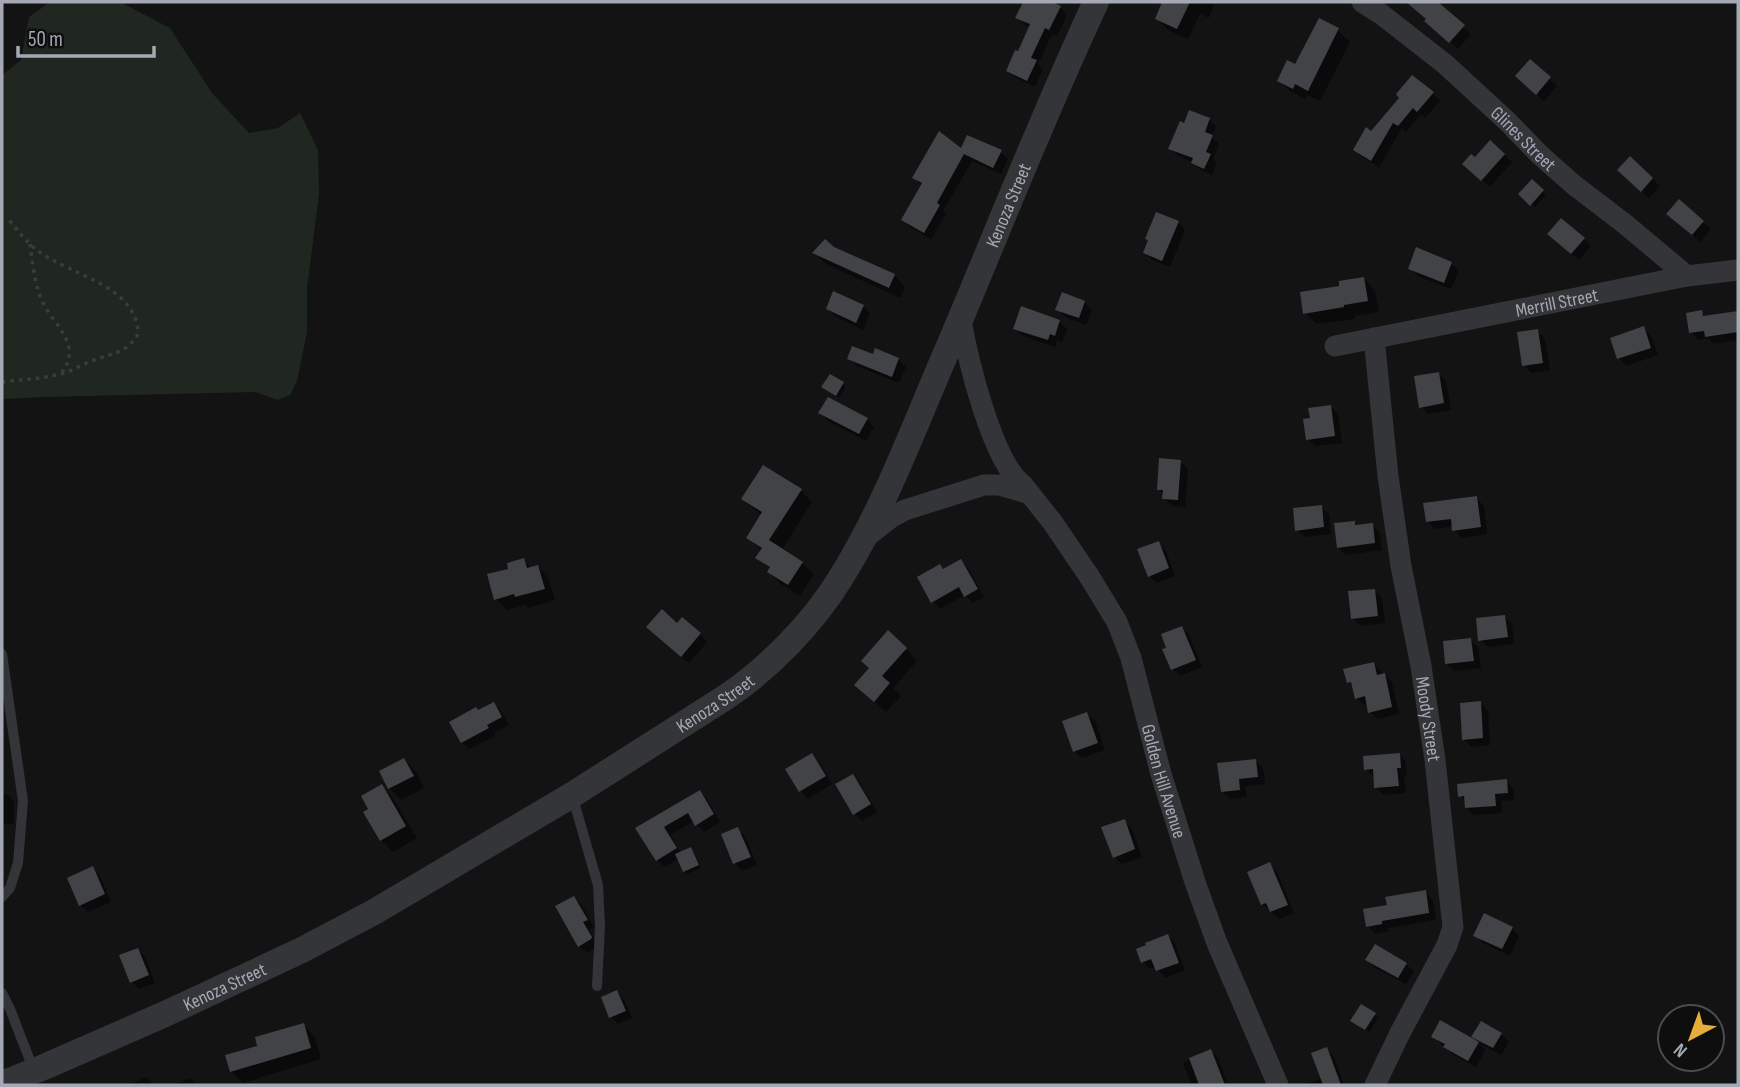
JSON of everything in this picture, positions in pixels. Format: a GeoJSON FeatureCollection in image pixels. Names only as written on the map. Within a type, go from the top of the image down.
{"type":"FeatureCollection","features":[{"type":"Feature","properties":{"kind":"street","name":"Kenoza Street"},"geometry":{"type":"LineString","coordinates":[[2,1084],[165,1014],[302,950],[374,912],[572,795],[741,687],[795,637],[839,580],[862,541],[892,478],[1041,125],[1096,2]]}},
{"type":"Feature","properties":{"kind":"street","name":"Glines Street"},"geometry":{"type":"LineString","coordinates":[[1362,2],[1387,8],[1508,121],[1540,155],[1686,276]]}},
{"type":"Feature","properties":{"kind":"street","name":"Merrill Street"},"geometry":{"type":"LineString","coordinates":[[1335,346],[1686,276],[1738,270]]}},
{"type":"Feature","properties":{"kind":"street","name":"Golden Hill Avenue"},"geometry":{"type":"LineString","coordinates":[[961,318],[979,396],[1005,465],[1053,523],[1117,622],[1131,658],[1161,774],[1195,882],[1217,943],[1278,1085]]}},
{"type":"Feature","properties":{"kind":"street","name":"Moody Street"},"geometry":{"type":"LineString","coordinates":[[1374,338],[1388,476],[1431,733],[1453,927],[1447,946],[1400,1032],[1375,1085]]}},
{"type":"Feature","properties":{"kind":"street"},"geometry":{"type":"LineString","coordinates":[[862,541],[905,510],[984,485],[999,485],[1027,492]]}},
{"type":"Feature","properties":{"kind":"lane"},"geometry":{"type":"LineString","coordinates":[[2,654],[23,801],[18,863],[10,888],[2,897]]}},
{"type":"Feature","properties":{"kind":"lane"},"geometry":{"type":"LineString","coordinates":[[572,795],[598,884],[600,926],[597,986]]}},
{"type":"Feature","properties":{"kind":"lane"},"geometry":{"type":"LineString","coordinates":[[2,993],[34,1071]]}},
{"type":"Feature","properties":{"kind":"path"},"geometry":{"type":"LineString","coordinates":[[2,382],[60,374],[118,353],[128,347],[138,334],[136,317],[129,305],[114,292],[39,252],[8,219]]}},
{"type":"Feature","properties":{"kind":"path"},"geometry":{"type":"LineString","coordinates":[[30,244],[38,293],[62,331],[69,351],[68,364],[60,374]]}},
{"type":"Feature","properties":{"kind":"shaded area"},"geometry":{"type":"Polygon","coordinates":[[[50,2],[120,2],[170,28],[212,93],[249,133],[278,128],[300,113],[318,150],[319,194],[307,288],[307,332],[297,381],[290,395],[278,400],[255,392],[2,399],[2,75],[21,60],[29,17],[50,2]]]}},
{"type":"Feature","properties":{"kind":"building"},"geometry":{"type":"Polygon","coordinates":[[[1023,2],[1052,2],[1061,6],[1049,30],[1045,28],[1031,58],[1037,60],[1027,81],[1006,71],[1030,24],[1015,18],[1023,2]]]}},
{"type":"Feature","properties":{"kind":"building"},"geometry":{"type":"Polygon","coordinates":[[[1162,2],[1190,2],[1177,29],[1155,19],[1162,2]]]}},
{"type":"Feature","properties":{"kind":"building"},"geometry":{"type":"Polygon","coordinates":[[[1406,2],[1438,2],[1465,25],[1449,43],[1406,2]]]}},
{"type":"Feature","properties":{"kind":"building"},"geometry":{"type":"Polygon","coordinates":[[[1319,18],[1339,28],[1308,91],[1295,84],[1293,89],[1277,81],[1287,60],[1295,64],[1319,18]]]}},
{"type":"Feature","properties":{"kind":"building"},"geometry":{"type":"Polygon","coordinates":[[[1530,59],[1551,77],[1536,95],[1515,76],[1530,59]]]}},
{"type":"Feature","properties":{"kind":"building"},"geometry":{"type":"Polygon","coordinates":[[[1412,75],[1434,92],[1417,112],[1413,108],[1398,126],[1393,123],[1371,161],[1353,150],[1366,127],[1371,131],[1399,98],[1396,94],[1412,75]]]}},
{"type":"Feature","properties":{"kind":"building"},"geometry":{"type":"Polygon","coordinates":[[[1189,110],[1210,118],[1205,132],[1213,135],[1206,152],[1211,154],[1204,169],[1191,163],[1193,158],[1168,149],[1180,121],[1184,123],[1189,110]]]}},
{"type":"Feature","properties":{"kind":"building"},"geometry":{"type":"Polygon","coordinates":[[[939,131],[961,148],[967,135],[1002,150],[993,168],[964,154],[924,233],[901,220],[922,183],[912,178],[939,131]]]}},
{"type":"Feature","properties":{"kind":"building"},"geometry":{"type":"Polygon","coordinates":[[[1490,140],[1505,154],[1481,181],[1462,164],[1471,154],[1475,157],[1490,140]]]}},
{"type":"Feature","properties":{"kind":"building"},"geometry":{"type":"Polygon","coordinates":[[[1630,156],[1653,178],[1641,192],[1617,170],[1630,156]]]}},
{"type":"Feature","properties":{"kind":"building"},"geometry":{"type":"Polygon","coordinates":[[[1532,179],[1544,190],[1530,206],[1518,194],[1532,179]]]}},
{"type":"Feature","properties":{"kind":"building"},"geometry":{"type":"Polygon","coordinates":[[[1679,199],[1704,221],[1692,235],[1666,214],[1679,199]]]}},
{"type":"Feature","properties":{"kind":"building"},"geometry":{"type":"Polygon","coordinates":[[[1156,212],[1179,221],[1162,261],[1143,253],[1148,240],[1145,239],[1156,212]]]}},
{"type":"Feature","properties":{"kind":"building"},"geometry":{"type":"Polygon","coordinates":[[[1561,218],[1585,238],[1571,254],[1547,234],[1561,218]]]}},
{"type":"Feature","properties":{"kind":"building"},"geometry":{"type":"Polygon","coordinates":[[[825,239],[834,247],[895,274],[889,288],[812,253],[825,239]]]}},
{"type":"Feature","properties":{"kind":"building"},"geometry":{"type":"Polygon","coordinates":[[[1416,247],[1452,262],[1444,283],[1408,269],[1416,247]]]}},
{"type":"Feature","properties":{"kind":"building"},"geometry":{"type":"Polygon","coordinates":[[[1364,277],[1368,301],[1303,314],[1300,292],[1339,286],[1339,281],[1364,277]]]}},
{"type":"Feature","properties":{"kind":"building"},"geometry":{"type":"Polygon","coordinates":[[[833,291],[864,305],[856,323],[826,309],[833,291]]]}},
{"type":"Feature","properties":{"kind":"building"},"geometry":{"type":"Polygon","coordinates":[[[1062,292],[1085,301],[1079,318],[1055,310],[1062,292]]]}},
{"type":"Feature","properties":{"kind":"building"},"geometry":{"type":"Polygon","coordinates":[[[1021,306],[1060,320],[1055,336],[1050,334],[1048,340],[1013,329],[1021,306]]]}},
{"type":"Feature","properties":{"kind":"building"},"geometry":{"type":"Polygon","coordinates":[[[1702,310],[1703,316],[1738,311],[1738,332],[1705,337],[1704,331],[1689,333],[1686,313],[1702,310]]]}},
{"type":"Feature","properties":{"kind":"building"},"geometry":{"type":"Polygon","coordinates":[[[1644,326],[1651,348],[1617,359],[1610,338],[1644,326]]]}},
{"type":"Feature","properties":{"kind":"building"},"geometry":{"type":"Polygon","coordinates":[[[1538,329],[1543,363],[1522,366],[1517,332],[1538,329]]]}},
{"type":"Feature","properties":{"kind":"building"},"geometry":{"type":"Polygon","coordinates":[[[852,346],[873,354],[875,348],[899,358],[892,377],[847,359],[852,346]]]}},
{"type":"Feature","properties":{"kind":"building"},"geometry":{"type":"Polygon","coordinates":[[[1439,372],[1444,403],[1419,408],[1414,376],[1439,372]]]}},
{"type":"Feature","properties":{"kind":"building"},"geometry":{"type":"Polygon","coordinates":[[[830,374],[844,382],[836,396],[821,387],[830,374]]]}},
{"type":"Feature","properties":{"kind":"building"},"geometry":{"type":"Polygon","coordinates":[[[828,397],[868,418],[859,434],[818,413],[828,397]]]}},
{"type":"Feature","properties":{"kind":"building"},"geometry":{"type":"Polygon","coordinates":[[[1331,405],[1335,436],[1306,440],[1303,419],[1310,418],[1308,408],[1331,405]]]}},
{"type":"Feature","properties":{"kind":"building"},"geometry":{"type":"Polygon","coordinates":[[[1159,458],[1181,460],[1178,500],[1162,499],[1163,490],[1157,490],[1159,458]]]}},
{"type":"Feature","properties":{"kind":"building"},"geometry":{"type":"Polygon","coordinates":[[[763,465],[802,489],[769,540],[803,562],[788,585],[767,572],[770,567],[755,558],[762,548],[746,538],[762,512],[741,499],[763,465]]]}},
{"type":"Feature","properties":{"kind":"building"},"geometry":{"type":"Polygon","coordinates":[[[1477,496],[1481,527],[1452,531],[1451,519],[1426,522],[1423,503],[1477,496]]]}},
{"type":"Feature","properties":{"kind":"building"},"geometry":{"type":"Polygon","coordinates":[[[1322,505],[1324,527],[1295,531],[1293,508],[1322,505]]]}},
{"type":"Feature","properties":{"kind":"building"},"geometry":{"type":"Polygon","coordinates":[[[1355,521],[1355,525],[1373,523],[1375,543],[1337,548],[1334,523],[1355,521]]]}},
{"type":"Feature","properties":{"kind":"building"},"geometry":{"type":"Polygon","coordinates":[[[1159,541],[1169,568],[1148,577],[1137,549],[1159,541]]]}},
{"type":"Feature","properties":{"kind":"building"},"geometry":{"type":"Polygon","coordinates":[[[524,558],[527,568],[538,565],[545,589],[494,600],[487,574],[508,569],[507,563],[524,558]]]}},
{"type":"Feature","properties":{"kind":"building"},"geometry":{"type":"Polygon","coordinates":[[[961,559],[978,589],[964,597],[959,587],[931,603],[917,577],[940,564],[943,569],[961,559]]]}},
{"type":"Feature","properties":{"kind":"building"},"geometry":{"type":"Polygon","coordinates":[[[1375,589],[1378,616],[1351,619],[1348,591],[1375,589]]]}},
{"type":"Feature","properties":{"kind":"building"},"geometry":{"type":"Polygon","coordinates":[[[662,609],[677,623],[682,617],[701,633],[681,657],[646,627],[662,609]]]}},
{"type":"Feature","properties":{"kind":"building"},"geometry":{"type":"Polygon","coordinates":[[[1505,615],[1508,637],[1478,641],[1476,618],[1505,615]]]}},
{"type":"Feature","properties":{"kind":"building"},"geometry":{"type":"Polygon","coordinates":[[[1182,626],[1196,660],[1171,670],[1162,649],[1166,648],[1161,634],[1182,626]]]}},
{"type":"Feature","properties":{"kind":"building"},"geometry":{"type":"Polygon","coordinates":[[[888,630],[907,648],[882,676],[890,683],[874,702],[854,685],[869,668],[861,661],[888,630]]]}},
{"type":"Feature","properties":{"kind":"building"},"geometry":{"type":"Polygon","coordinates":[[[1471,638],[1474,661],[1445,664],[1443,641],[1471,638]]]}},
{"type":"Feature","properties":{"kind":"building"},"geometry":{"type":"Polygon","coordinates":[[[1374,662],[1377,675],[1385,673],[1392,707],[1368,713],[1365,696],[1355,699],[1351,682],[1347,683],[1343,669],[1374,662]]]}},
{"type":"Feature","properties":{"kind":"building"},"geometry":{"type":"Polygon","coordinates":[[[1481,701],[1483,738],[1462,740],[1460,703],[1481,701]]]}},
{"type":"Feature","properties":{"kind":"building"},"geometry":{"type":"Polygon","coordinates":[[[494,702],[502,717],[487,725],[489,728],[461,743],[449,722],[476,707],[478,710],[494,702]]]}},
{"type":"Feature","properties":{"kind":"building"},"geometry":{"type":"Polygon","coordinates":[[[1087,712],[1098,743],[1073,752],[1062,721],[1087,712]]]}},
{"type":"Feature","properties":{"kind":"building"},"geometry":{"type":"Polygon","coordinates":[[[812,753],[826,776],[799,792],[785,769],[812,753]]]}},
{"type":"Feature","properties":{"kind":"building"},"geometry":{"type":"Polygon","coordinates":[[[1400,753],[1401,768],[1397,768],[1399,786],[1374,788],[1373,769],[1364,770],[1363,756],[1400,753]]]}},
{"type":"Feature","properties":{"kind":"building"},"geometry":{"type":"Polygon","coordinates":[[[404,758],[414,776],[388,789],[379,771],[404,758]]]}},
{"type":"Feature","properties":{"kind":"building"},"geometry":{"type":"Polygon","coordinates":[[[1256,759],[1258,777],[1239,779],[1240,790],[1221,792],[1217,763],[1256,759]]]}},
{"type":"Feature","properties":{"kind":"building"},"geometry":{"type":"Polygon","coordinates":[[[853,774],[871,804],[853,815],[835,784],[853,774]]]}},
{"type":"Feature","properties":{"kind":"building"},"geometry":{"type":"Polygon","coordinates":[[[1507,779],[1508,793],[1495,794],[1496,806],[1465,808],[1464,796],[1458,797],[1457,784],[1507,779]]]}},
{"type":"Feature","properties":{"kind":"building"},"geometry":{"type":"Polygon","coordinates":[[[382,784],[406,826],[380,841],[363,812],[368,809],[361,796],[382,784]]]}},
{"type":"Feature","properties":{"kind":"building"},"geometry":{"type":"Polygon","coordinates":[[[700,790],[714,814],[695,826],[688,813],[664,827],[677,848],[656,861],[635,828],[700,790]]]}},
{"type":"Feature","properties":{"kind":"building"},"geometry":{"type":"Polygon","coordinates":[[[1125,819],[1135,849],[1113,858],[1101,827],[1125,819]]]}},
{"type":"Feature","properties":{"kind":"building"},"geometry":{"type":"Polygon","coordinates":[[[738,827],[751,857],[733,864],[721,834],[738,827]]]}},
{"type":"Feature","properties":{"kind":"building"},"geometry":{"type":"Polygon","coordinates":[[[691,847],[699,865],[683,872],[675,854],[691,847]]]}},
{"type":"Feature","properties":{"kind":"building"},"geometry":{"type":"Polygon","coordinates":[[[1270,862],[1288,905],[1270,912],[1266,903],[1261,905],[1247,872],[1270,862]]]}},
{"type":"Feature","properties":{"kind":"building"},"geometry":{"type":"Polygon","coordinates":[[[93,866],[105,894],[79,906],[67,878],[93,866]]]}},
{"type":"Feature","properties":{"kind":"building"},"geometry":{"type":"Polygon","coordinates":[[[1426,890],[1429,913],[1382,921],[1382,924],[1366,927],[1363,909],[1387,905],[1385,897],[1426,890]]]}},
{"type":"Feature","properties":{"kind":"building"},"geometry":{"type":"Polygon","coordinates":[[[574,896],[588,920],[583,922],[592,937],[578,947],[555,906],[574,896]]]}},
{"type":"Feature","properties":{"kind":"building"},"geometry":{"type":"Polygon","coordinates":[[[1484,913],[1513,927],[1502,949],[1473,936],[1484,913]]]}},
{"type":"Feature","properties":{"kind":"building"},"geometry":{"type":"Polygon","coordinates":[[[1168,934],[1179,963],[1156,971],[1151,959],[1141,963],[1136,949],[1168,934]]]}},
{"type":"Feature","properties":{"kind":"building"},"geometry":{"type":"Polygon","coordinates":[[[1375,944],[1407,963],[1398,978],[1365,960],[1375,944]]]}},
{"type":"Feature","properties":{"kind":"building"},"geometry":{"type":"Polygon","coordinates":[[[138,948],[149,975],[130,983],[119,955],[138,948]]]}},
{"type":"Feature","properties":{"kind":"building"},"geometry":{"type":"Polygon","coordinates":[[[617,990],[626,1011],[609,1018],[601,997],[617,990]]]}},
{"type":"Feature","properties":{"kind":"building"},"geometry":{"type":"Polygon","coordinates":[[[1361,1004],[1376,1013],[1365,1030],[1350,1021],[1361,1004]]]}},
{"type":"Feature","properties":{"kind":"building"},"geometry":{"type":"Polygon","coordinates":[[[1440,1020],[1479,1042],[1468,1061],[1431,1037],[1440,1020]]]}},
{"type":"Feature","properties":{"kind":"building"},"geometry":{"type":"Polygon","coordinates":[[[1481,1021],[1502,1033],[1493,1048],[1471,1037],[1481,1021]]]}},
{"type":"Feature","properties":{"kind":"building"},"geometry":{"type":"Polygon","coordinates":[[[304,1023],[311,1048],[230,1072],[225,1055],[257,1046],[255,1037],[304,1023]]]}},
{"type":"Feature","properties":{"kind":"building"},"geometry":{"type":"Polygon","coordinates":[[[1327,1047],[1341,1085],[1323,1085],[1311,1053],[1327,1047]]]}},
{"type":"Feature","properties":{"kind":"building"},"geometry":{"type":"Polygon","coordinates":[[[1211,1049],[1225,1085],[1199,1085],[1189,1058],[1211,1049]]]}}]}
